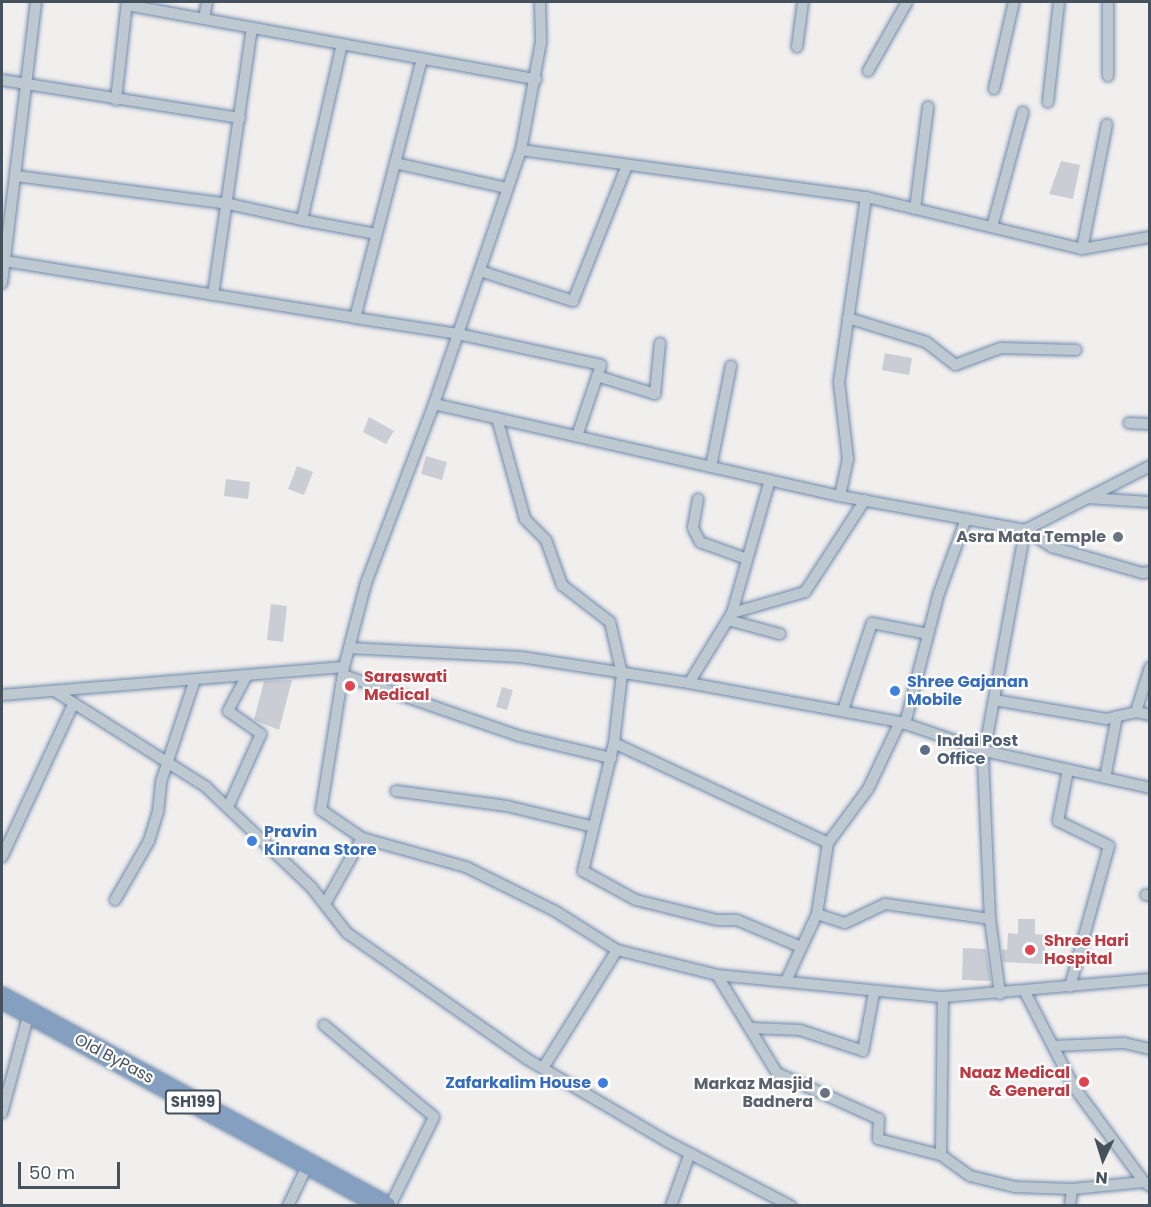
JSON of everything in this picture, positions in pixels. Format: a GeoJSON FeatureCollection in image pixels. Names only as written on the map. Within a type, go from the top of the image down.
{"type":"FeatureCollection","features":[{"type":"Feature","properties":{"kind":"highway","name":"Old ByPass"},"geometry":{"type":"LineString","coordinates":[[2,998],[387,1206]]}},
{"type":"Feature","properties":{"kind":"street"},"geometry":{"type":"LineString","coordinates":[[2,283],[36,2]]}},
{"type":"Feature","properties":{"kind":"street"},"geometry":{"type":"LineString","coordinates":[[204,19],[207,2]]}},
{"type":"Feature","properties":{"kind":"street"},"geometry":{"type":"LineString","coordinates":[[540,2],[541,42],[536,79],[521,150],[434,404],[366,583],[343,671],[321,810],[362,838],[466,867],[555,911],[617,950],[717,975],[786,981],[874,993],[943,997],[1025,992],[1149,979]]}},
{"type":"Feature","properties":{"kind":"street"},"geometry":{"type":"LineString","coordinates":[[797,47],[803,2]]}},
{"type":"Feature","properties":{"kind":"street"},"geometry":{"type":"LineString","coordinates":[[868,71],[907,2]]}},
{"type":"Feature","properties":{"kind":"street"},"geometry":{"type":"LineString","coordinates":[[994,89],[1014,2]]}},
{"type":"Feature","properties":{"kind":"street"},"geometry":{"type":"LineString","coordinates":[[1048,102],[1059,2]]}},
{"type":"Feature","properties":{"kind":"street"},"geometry":{"type":"LineString","coordinates":[[1108,2],[1108,76]]}},
{"type":"Feature","properties":{"kind":"street"},"geometry":{"type":"LineString","coordinates":[[116,100],[127,3],[252,29],[536,79]]}},
{"type":"Feature","properties":{"kind":"street"},"geometry":{"type":"LineString","coordinates":[[213,295],[229,204],[252,29]]}},
{"type":"Feature","properties":{"kind":"street"},"geometry":{"type":"LineString","coordinates":[[302,220],[342,44]]}},
{"type":"Feature","properties":{"kind":"street"},"geometry":{"type":"LineString","coordinates":[[355,318],[422,58]]}},
{"type":"Feature","properties":{"kind":"street"},"geometry":{"type":"LineString","coordinates":[[2,80],[240,118]]}},
{"type":"Feature","properties":{"kind":"street"},"geometry":{"type":"LineString","coordinates":[[915,209],[928,107]]}},
{"type":"Feature","properties":{"kind":"street"},"geometry":{"type":"LineString","coordinates":[[992,228],[1023,112]]}},
{"type":"Feature","properties":{"kind":"street"},"geometry":{"type":"LineString","coordinates":[[1082,249],[1107,124]]}},
{"type":"Feature","properties":{"kind":"street"},"geometry":{"type":"LineString","coordinates":[[521,150],[866,197],[1082,249],[1149,237]]}},
{"type":"Feature","properties":{"kind":"street"},"geometry":{"type":"LineString","coordinates":[[395,163],[507,188]]}},
{"type":"Feature","properties":{"kind":"street"},"geometry":{"type":"LineString","coordinates":[[480,271],[573,302],[627,165]]}},
{"type":"Feature","properties":{"kind":"street"},"geometry":{"type":"LineString","coordinates":[[16,176],[229,204],[376,234]]}},
{"type":"Feature","properties":{"kind":"street"},"geometry":{"type":"LineString","coordinates":[[840,496],[848,459],[839,382],[866,197]]}},
{"type":"Feature","properties":{"kind":"street"},"geometry":{"type":"LineString","coordinates":[[4,256],[213,295],[458,334],[601,365],[577,436]]}},
{"type":"Feature","properties":{"kind":"street"},"geometry":{"type":"LineString","coordinates":[[848,318],[926,342],[955,365],[1001,348],[1076,350]]}},
{"type":"Feature","properties":{"kind":"street"},"geometry":{"type":"LineString","coordinates":[[597,376],[655,394],[660,343]]}},
{"type":"Feature","properties":{"kind":"street"},"geometry":{"type":"LineString","coordinates":[[711,467],[731,366]]}},
{"type":"Feature","properties":{"kind":"street"},"geometry":{"type":"LineString","coordinates":[[434,404],[840,496],[1025,530],[1052,547],[1142,573],[1149,572]]}},
{"type":"Feature","properties":{"kind":"street"},"geometry":{"type":"LineString","coordinates":[[497,418],[525,519],[546,540],[562,585],[610,622],[622,674],[614,743],[583,871],[636,900],[717,920],[737,920],[801,947]]}},
{"type":"Feature","properties":{"kind":"street"},"geometry":{"type":"LineString","coordinates":[[1130,423],[1149,424]]}},
{"type":"Feature","properties":{"kind":"street"},"geometry":{"type":"LineString","coordinates":[[1025,530],[1149,466]]}},
{"type":"Feature","properties":{"kind":"street"},"geometry":{"type":"LineString","coordinates":[[689,683],[730,616],[770,480]]}},
{"type":"Feature","properties":{"kind":"street"},"geometry":{"type":"LineString","coordinates":[[1085,498],[1149,502]]}},
{"type":"Feature","properties":{"kind":"street"},"geometry":{"type":"LineString","coordinates":[[698,499],[693,528],[700,542],[747,559]]}},
{"type":"Feature","properties":{"kind":"street"},"geometry":{"type":"LineString","coordinates":[[730,616],[805,592],[866,500]]}},
{"type":"Feature","properties":{"kind":"street"},"geometry":{"type":"LineString","coordinates":[[786,981],[817,914],[828,843],[868,789],[902,723],[928,634],[966,519]]}},
{"type":"Feature","properties":{"kind":"street"},"geometry":{"type":"LineString","coordinates":[[1000,994],[990,919],[985,751],[1025,530]]}},
{"type":"Feature","properties":{"kind":"street"},"geometry":{"type":"LineString","coordinates":[[730,616],[780,634]]}},
{"type":"Feature","properties":{"kind":"street"},"geometry":{"type":"LineString","coordinates":[[843,710],[872,623],[928,634]]}},
{"type":"Feature","properties":{"kind":"street"},"geometry":{"type":"LineString","coordinates":[[349,648],[521,657],[689,683],[843,710],[902,723],[985,751],[1149,788]]}},
{"type":"Feature","properties":{"kind":"street"},"geometry":{"type":"LineString","coordinates":[[1136,712],[1149,667]]}},
{"type":"Feature","properties":{"kind":"street"},"geometry":{"type":"LineString","coordinates":[[2,695],[247,675],[343,671],[519,735],[611,758]]}},
{"type":"Feature","properties":{"kind":"street"},"geometry":{"type":"LineString","coordinates":[[228,807],[261,734],[228,711],[247,675]]}},
{"type":"Feature","properties":{"kind":"street"},"geometry":{"type":"LineString","coordinates":[[115,900],[146,851],[158,812],[161,782],[195,679]]}},
{"type":"Feature","properties":{"kind":"street"},"geometry":{"type":"LineString","coordinates":[[56,692],[73,705],[206,787],[325,904],[347,933],[543,1068],[690,1153],[791,1206]]}},
{"type":"Feature","properties":{"kind":"street"},"geometry":{"type":"LineString","coordinates":[[994,700],[1106,719],[1136,712],[1149,715]]}},
{"type":"Feature","properties":{"kind":"street"},"geometry":{"type":"LineString","coordinates":[[2,857],[73,705]]}},
{"type":"Feature","properties":{"kind":"street"},"geometry":{"type":"LineString","coordinates":[[1105,778],[1117,716]]}},
{"type":"Feature","properties":{"kind":"street"},"geometry":{"type":"LineString","coordinates":[[614,743],[828,843]]}},
{"type":"Feature","properties":{"kind":"street"},"geometry":{"type":"LineString","coordinates":[[1068,770],[1058,821],[1109,846],[1070,987]]}},
{"type":"Feature","properties":{"kind":"street"},"geometry":{"type":"LineString","coordinates":[[396,791],[507,806],[594,827]]}},
{"type":"Feature","properties":{"kind":"street"},"geometry":{"type":"LineString","coordinates":[[325,904],[362,838]]}},
{"type":"Feature","properties":{"kind":"street"},"geometry":{"type":"LineString","coordinates":[[817,914],[845,922],[885,904],[990,919]]}},
{"type":"Feature","properties":{"kind":"street"},"geometry":{"type":"LineString","coordinates":[[543,1068],[617,950]]}},
{"type":"Feature","properties":{"kind":"street"},"geometry":{"type":"LineString","coordinates":[[717,975],[777,1073],[879,1119],[878,1139],[941,1155],[970,1176],[1015,1188],[1072,1189],[1147,1184]]}},
{"type":"Feature","properties":{"kind":"street"},"geometry":{"type":"LineString","coordinates":[[1025,992],[1074,1087],[1147,1184]]}},
{"type":"Feature","properties":{"kind":"street"},"geometry":{"type":"LineString","coordinates":[[751,1028],[801,1030],[863,1051],[874,993]]}},
{"type":"Feature","properties":{"kind":"street"},"geometry":{"type":"LineString","coordinates":[[941,1155],[943,997]]}},
{"type":"Feature","properties":{"kind":"street"},"geometry":{"type":"LineString","coordinates":[[2,1113],[29,1013]]}},
{"type":"Feature","properties":{"kind":"street"},"geometry":{"type":"LineString","coordinates":[[324,1024],[434,1117],[387,1206]]}},
{"type":"Feature","properties":{"kind":"street"},"geometry":{"type":"LineString","coordinates":[[1053,1046],[1124,1043],[1149,1049]]}},
{"type":"Feature","properties":{"kind":"street"},"geometry":{"type":"LineString","coordinates":[[670,1206],[690,1153]]}},
{"type":"Feature","properties":{"kind":"street"},"geometry":{"type":"LineString","coordinates":[[288,1206],[308,1164]]}},
{"type":"Feature","properties":{"kind":"street"},"geometry":{"type":"LineString","coordinates":[[1070,1206],[1072,1189]]}},
{"type":"Feature","properties":{"kind":"building"},"geometry":{"type":"Polygon","coordinates":[[[1061,161],[1080,165],[1073,199],[1049,194],[1061,161]]]}},
{"type":"Feature","properties":{"kind":"building"},"geometry":{"type":"Polygon","coordinates":[[[885,353],[912,358],[909,375],[882,370],[885,353]]]}},
{"type":"Feature","properties":{"kind":"building"},"geometry":{"type":"Polygon","coordinates":[[[369,417],[394,431],[386,444],[363,432],[369,417]]]}},
{"type":"Feature","properties":{"kind":"building"},"geometry":{"type":"Polygon","coordinates":[[[426,456],[447,462],[442,480],[421,474],[426,456]]]}},
{"type":"Feature","properties":{"kind":"building"},"geometry":{"type":"Polygon","coordinates":[[[297,466],[313,472],[304,495],[288,489],[297,466]]]}},
{"type":"Feature","properties":{"kind":"building"},"geometry":{"type":"Polygon","coordinates":[[[226,479],[250,482],[248,499],[224,496],[226,479]]]}},
{"type":"Feature","properties":{"kind":"building"},"geometry":{"type":"Polygon","coordinates":[[[271,604],[287,606],[283,642],[267,640],[271,604]]]}},
{"type":"Feature","properties":{"kind":"building"},"geometry":{"type":"Polygon","coordinates":[[[292,680],[279,730],[254,720],[264,681],[292,680]]]}},
{"type":"Feature","properties":{"kind":"building"},"geometry":{"type":"Polygon","coordinates":[[[502,687],[513,690],[507,710],[496,707],[502,687]]]}},
{"type":"Feature","properties":{"kind":"building"},"geometry":{"type":"Polygon","coordinates":[[[1018,919],[1035,919],[1035,934],[1046,935],[1044,964],[1003,962],[1002,949],[1007,950],[1008,933],[1018,934],[1018,919]]]}},
{"type":"Feature","properties":{"kind":"building"},"geometry":{"type":"Polygon","coordinates":[[[963,948],[986,949],[991,981],[962,980],[963,948]]]}},
{"type":"Feature","properties":{"kind":"place","name":"Asra Mata Temple"},"geometry":{"type":"Point","coordinates":[1118,537]}},
{"type":"Feature","properties":{"kind":"place","name":"Saraswati Medical"},"geometry":{"type":"Point","coordinates":[350,686]}},
{"type":"Feature","properties":{"kind":"place","name":"Shree Gajanan Mobile"},"geometry":{"type":"Point","coordinates":[895,691]}},
{"type":"Feature","properties":{"kind":"place","name":"Indai Post Office"},"geometry":{"type":"Point","coordinates":[925,750]}},
{"type":"Feature","properties":{"kind":"place","name":"Pravin Kinrana Store"},"geometry":{"type":"Point","coordinates":[252,841]}},
{"type":"Feature","properties":{"kind":"place","name":"Shree Hari Hospital"},"geometry":{"type":"Point","coordinates":[1030,950]}},
{"type":"Feature","properties":{"kind":"place","name":"Naaz Medical & General"},"geometry":{"type":"Point","coordinates":[1084,1082]}},
{"type":"Feature","properties":{"kind":"place","name":"Zafarkalim House"},"geometry":{"type":"Point","coordinates":[603,1083]}},
{"type":"Feature","properties":{"kind":"place","name":"Markaz Masjid Badnera"},"geometry":{"type":"Point","coordinates":[825,1093]}}]}
